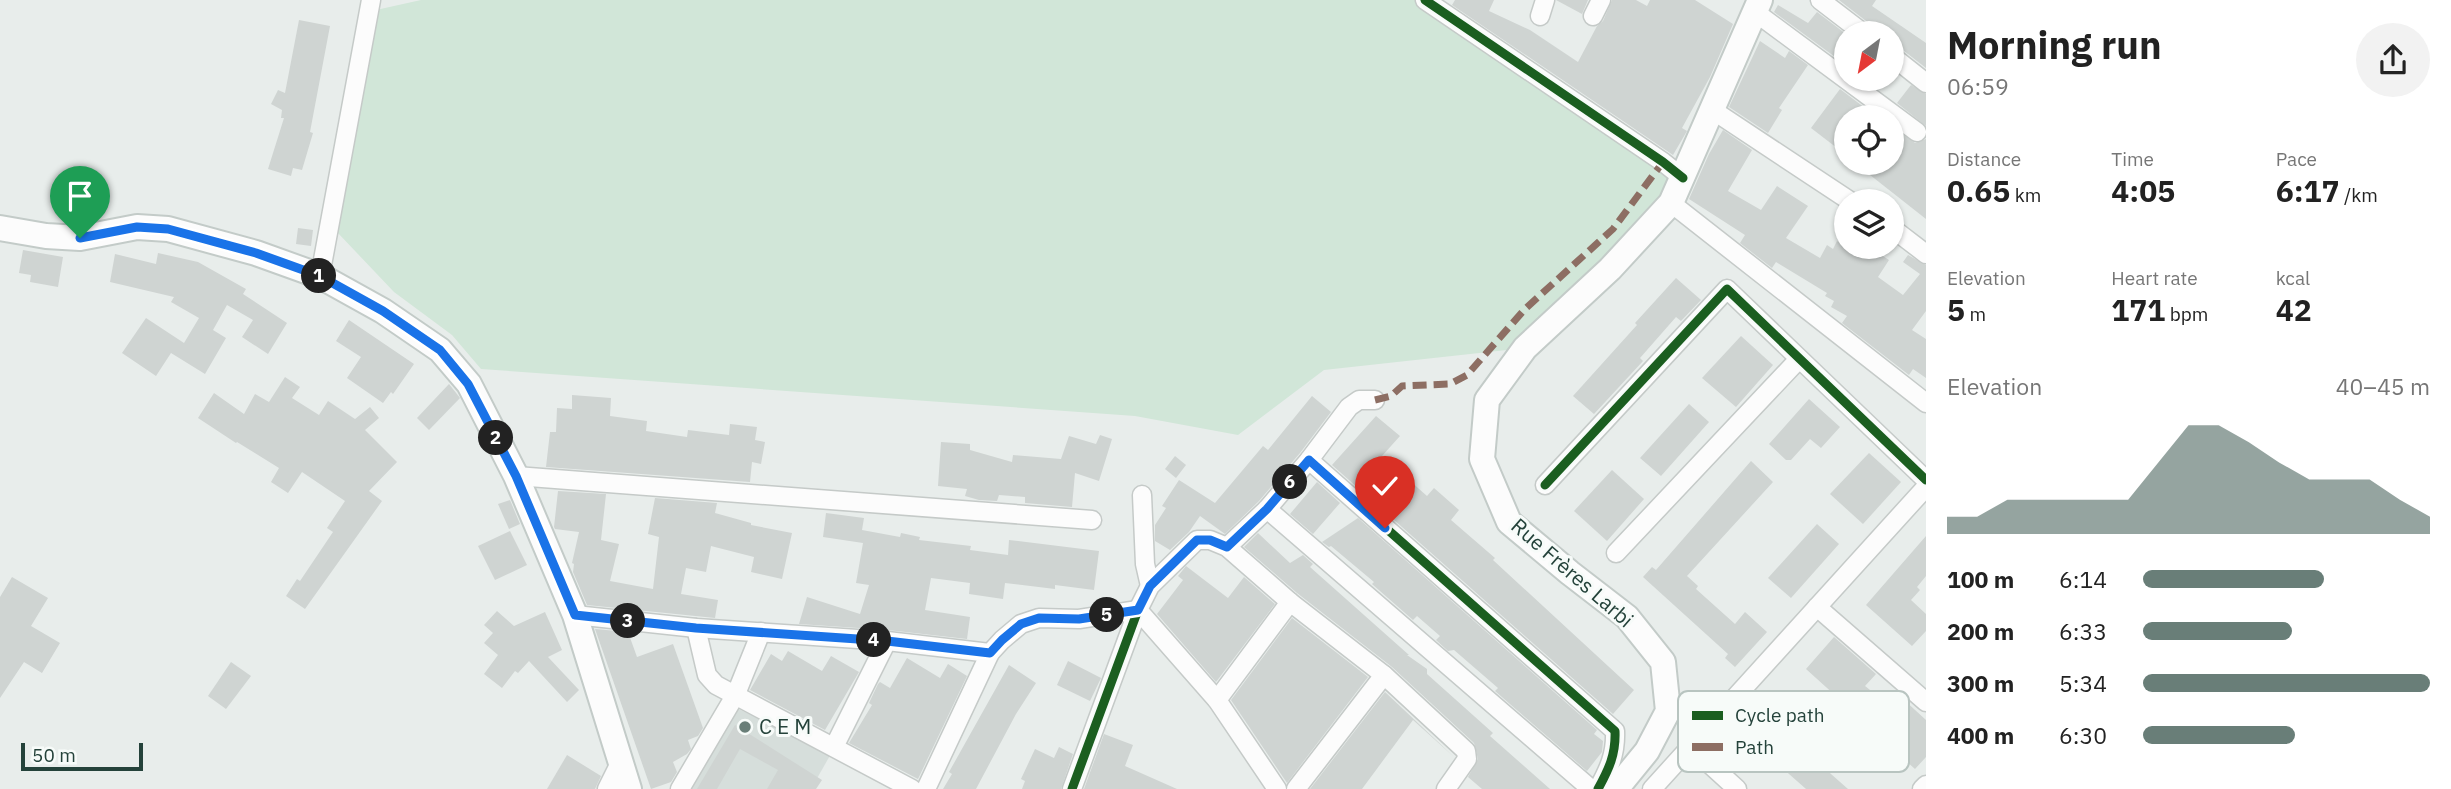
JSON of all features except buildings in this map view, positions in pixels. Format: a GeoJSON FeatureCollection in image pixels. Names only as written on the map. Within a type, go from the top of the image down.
{"type":"FeatureCollection","features":[{"type":"Feature","properties":{"kind":"main road","name":"Rue Frères Larbi"},"geometry":{"type":"LineString","coordinates":[[1616,789],[1647,751],[1668,711],[1663,662],[1627,617],[1509,522],[1482,459],[1487,400],[1525,348],[1610,269],[1671,203],[1757,6]]}},
{"type":"Feature","properties":{"kind":"main road"},"geometry":{"type":"LineString","coordinates":[[0,228],[46,236],[80,238],[137,227],[168,229],[256,253],[320,276],[383,311],[440,350],[468,384],[516,476],[575,615],[629,789]]}},
{"type":"Feature","properties":{"kind":"street"},"geometry":{"type":"LineString","coordinates":[[1425,0],[1683,178]]}},
{"type":"Feature","properties":{"kind":"street"},"geometry":{"type":"LineString","coordinates":[[1820,0],[1847,21]]}},
{"type":"Feature","properties":{"kind":"street"},"geometry":{"type":"LineString","coordinates":[[320,276],[375,1]]}},
{"type":"Feature","properties":{"kind":"street"},"geometry":{"type":"LineString","coordinates":[[1757,6],[1917,132]]}},
{"type":"Feature","properties":{"kind":"street"},"geometry":{"type":"LineString","coordinates":[[1904,66],[1926,83]]}},
{"type":"Feature","properties":{"kind":"street"},"geometry":{"type":"LineString","coordinates":[[1711,109],[1834,190]]}},
{"type":"Feature","properties":{"kind":"street"},"geometry":{"type":"LineString","coordinates":[[1671,203],[1926,403]]}},
{"type":"Feature","properties":{"kind":"street"},"geometry":{"type":"LineString","coordinates":[[1904,237],[1926,254]]}},
{"type":"Feature","properties":{"kind":"street"},"geometry":{"type":"LineString","coordinates":[[1545,485],[1727,289],[1926,480]]}},
{"type":"Feature","properties":{"kind":"street"},"geometry":{"type":"LineString","coordinates":[[1616,553],[1799,359]]}},
{"type":"Feature","properties":{"kind":"street"},"geometry":{"type":"LineString","coordinates":[[1227,547],[1267,509],[1349,407],[1359,400],[1376,400]]}},
{"type":"Feature","properties":{"kind":"street"},"geometry":{"type":"LineString","coordinates":[[1309,460],[1615,731],[1616,748],[1611,766],[1598,789]]}},
{"type":"Feature","properties":{"kind":"street"},"geometry":{"type":"LineString","coordinates":[[516,476],[1092,520]]}},
{"type":"Feature","properties":{"kind":"street"},"geometry":{"type":"LineString","coordinates":[[1741,691],[1926,486]]}},
{"type":"Feature","properties":{"kind":"street"},"geometry":{"type":"LineString","coordinates":[[1142,495],[1145,564],[1150,586]]}},
{"type":"Feature","properties":{"kind":"street"},"geometry":{"type":"LineString","coordinates":[[1267,509],[1591,789]]}},
{"type":"Feature","properties":{"kind":"street"},"geometry":{"type":"LineString","coordinates":[[1072,789],[1138,610],[1150,586],[1197,540],[1210,540],[1227,547],[1290,602],[1384,675],[1466,751],[1467,759],[1446,789]]}},
{"type":"Feature","properties":{"kind":"street"},"geometry":{"type":"LineString","coordinates":[[1217,700],[1290,602]]}},
{"type":"Feature","properties":{"kind":"street"},"geometry":{"type":"LineString","coordinates":[[1817,607],[1926,702]]}},
{"type":"Feature","properties":{"kind":"street"},"geometry":{"type":"LineString","coordinates":[[926,789],[990,653],[1002,640],[1021,624],[1039,618],[1079,619],[1138,610]]}},
{"type":"Feature","properties":{"kind":"street"},"geometry":{"type":"LineString","coordinates":[[1138,610],[1217,700],[1277,789]]}},
{"type":"Feature","properties":{"kind":"street"},"geometry":{"type":"LineString","coordinates":[[575,615],[696,628],[887,641],[990,653]]}},
{"type":"Feature","properties":{"kind":"street"},"geometry":{"type":"LineString","coordinates":[[696,628],[707,675],[716,685],[912,789]]}},
{"type":"Feature","properties":{"kind":"street"},"geometry":{"type":"LineString","coordinates":[[680,789],[736,694],[761,632]]}},
{"type":"Feature","properties":{"kind":"street"},"geometry":{"type":"LineString","coordinates":[[834,747],[887,641]]}},
{"type":"Feature","properties":{"kind":"street"},"geometry":{"type":"LineString","coordinates":[[1296,789],[1384,675]]}},
{"type":"Feature","properties":{"kind":"street"},"geometry":{"type":"LineString","coordinates":[[607,789],[621,761]]}},
{"type":"Feature","properties":{"kind":"street"},"geometry":{"type":"LineString","coordinates":[[1652,789],[1678,761]]}},
{"type":"Feature","properties":{"kind":"street"},"geometry":{"type":"LineString","coordinates":[[1718,772],[1737,789]]}},
{"type":"Feature","properties":{"kind":"street"},"geometry":{"type":"LineString","coordinates":[[1922,789],[1926,785]]}},
{"type":"Feature","properties":{"kind":"shaded area","name":"C E M"},"geometry":{"type":"Polygon","coordinates":[[[725,703],[832,752],[811,789],[681,789],[725,703]]]}},
{"type":"Feature","properties":{"kind":"green space"},"geometry":{"type":"Polygon","coordinates":[[[421,0],[1424,0],[1683,178],[1525,348],[1324,370],[1238,435],[1135,416],[481,369],[452,335],[394,292],[337,232],[376,10],[421,0]]]}},
{"type":"Feature","properties":{"kind":"marked path"},"geometry":{"type":"LineString","coordinates":[[1375,400],[1391,396],[1402,386],[1450,384],[1467,375],[1525,309],[1613,229],[1663,162]]}},
{"type":"Feature","properties":{"kind":"cycle path"},"geometry":{"type":"LineString","coordinates":[[1425,0],[1683,178]]}},
{"type":"Feature","properties":{"kind":"cycle path"},"geometry":{"type":"LineString","coordinates":[[1545,485],[1727,289],[1926,480]]}},
{"type":"Feature","properties":{"kind":"cycle path"},"geometry":{"type":"LineString","coordinates":[[1309,460],[1615,731],[1611,761],[1598,789]]}},
{"type":"Feature","properties":{"kind":"cycle path"},"geometry":{"type":"LineString","coordinates":[[575,615],[696,628],[887,641],[990,653],[1021,624],[1039,618],[1079,619],[1138,610],[1072,789]]}},
{"type":"Feature","properties":{"kind":"place","name":"C E M"},"geometry":{"type":"Point","coordinates":[745,727]}},
{"type":"Feature","properties":{"kind":"route"},"geometry":{"type":"LineString","coordinates":[[80,238],[137,227],[168,229],[256,253],[320,276],[383,311],[440,350],[468,384],[516,476],[575,615],[696,628],[887,641],[990,653],[1021,624],[1039,618],[1079,619],[1138,610],[1150,586],[1197,540],[1210,540],[1227,547],[1267,509],[1309,460],[1385,528]]}}]}
